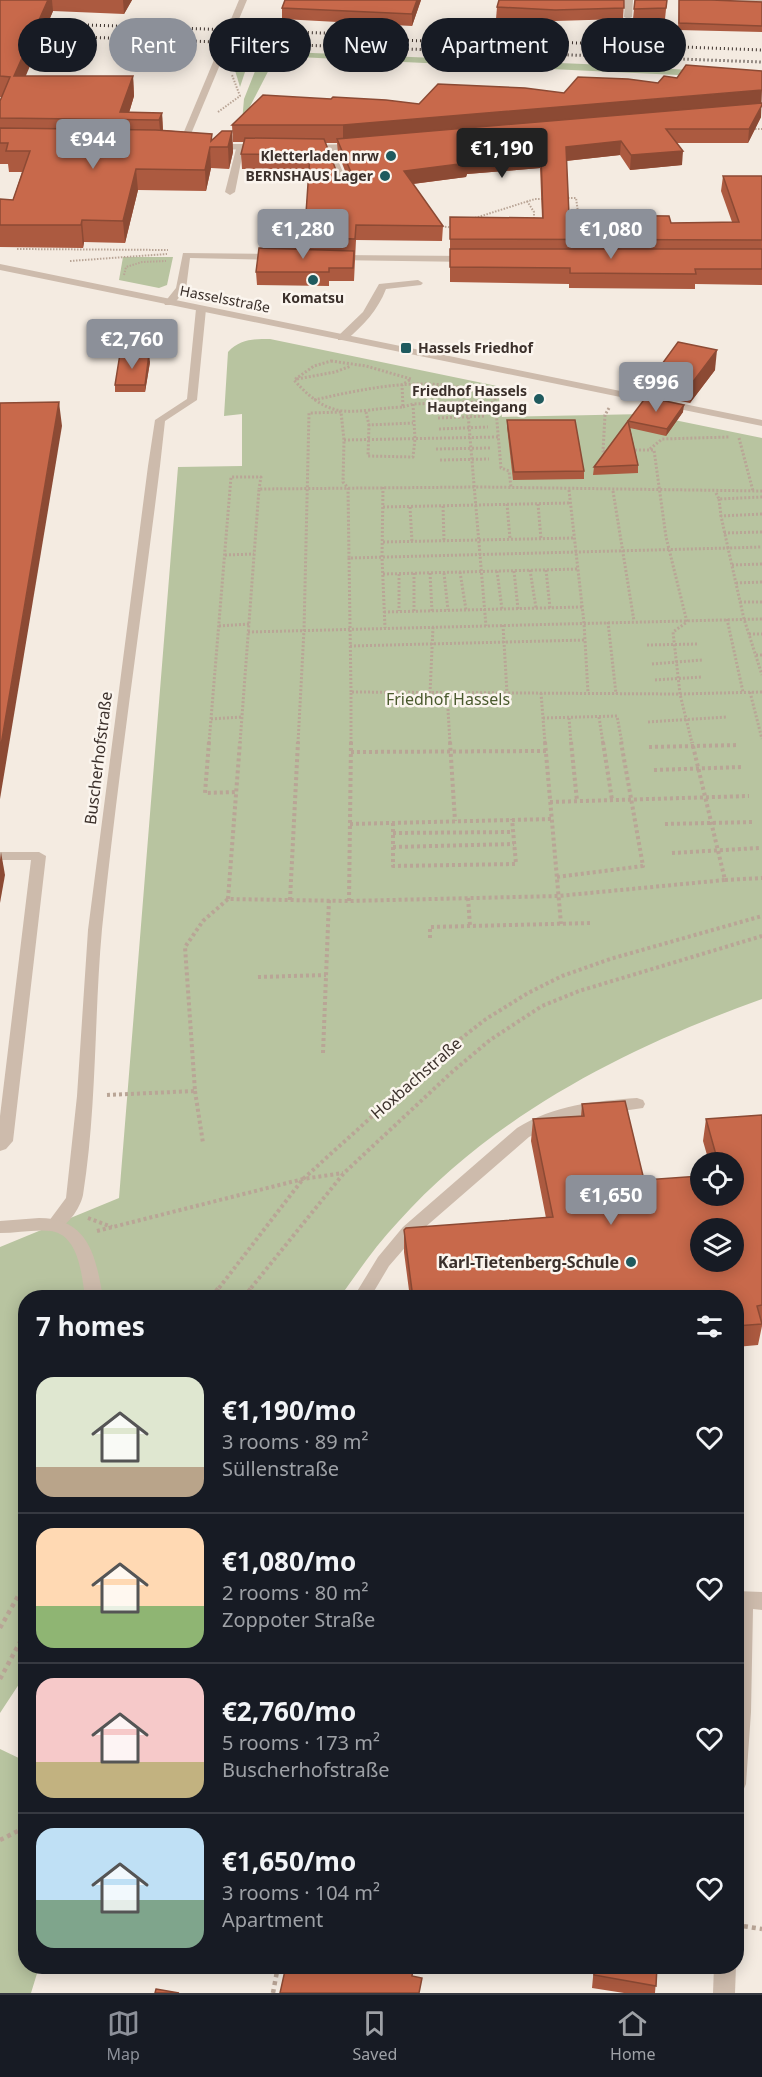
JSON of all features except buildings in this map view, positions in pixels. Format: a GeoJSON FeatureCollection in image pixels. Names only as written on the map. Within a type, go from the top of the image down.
{"type":"FeatureCollection","features":[{"type":"Feature","properties":{"kind":"street"},"geometry":{"type":"LineString","coordinates":[[243,0],[187,146],[275,148]]}},
{"type":"Feature","properties":{"kind":"street"},"geometry":{"type":"LineString","coordinates":[[628,17],[629,0]]}},
{"type":"Feature","properties":{"kind":"street"},"geometry":{"type":"LineString","coordinates":[[721,0],[762,2]]}},
{"type":"Feature","properties":{"kind":"street"},"geometry":{"type":"LineString","coordinates":[[298,148],[364,146]]}},
{"type":"Feature","properties":{"kind":"street"},"geometry":{"type":"LineString","coordinates":[[230,192],[240,147]]}},
{"type":"Feature","properties":{"kind":"street"},"geometry":{"type":"LineString","coordinates":[[329,148],[346,192]]}},
{"type":"Feature","properties":{"kind":"street"},"geometry":{"type":"LineString","coordinates":[[169,303],[181,289],[185,258],[291,257]]}},
{"type":"Feature","properties":{"kind":"street"},"geometry":{"type":"LineString","coordinates":[[326,258],[478,259]]}},
{"type":"Feature","properties":{"kind":"street","name":"Hasselsstraße"},"geometry":{"type":"LineString","coordinates":[[0,267],[762,423]]}},
{"type":"Feature","properties":{"kind":"street"},"geometry":{"type":"LineString","coordinates":[[342,338],[357,326],[377,302],[382,286],[418,283]]}},
{"type":"Feature","properties":{"kind":"street","name":"Buscherhofstraße"},"geometry":{"type":"LineString","coordinates":[[54,1225],[68,1210],[74,1198],[85,1096],[95,930],[160,420],[192,400],[201,309]]}},
{"type":"Feature","properties":{"kind":"street"},"geometry":{"type":"LineString","coordinates":[[0,856],[39,856],[5,1141],[0,1145]]}},
{"type":"Feature","properties":{"kind":"street"},"geometry":{"type":"LineString","coordinates":[[365,1290],[373,1273],[401,1237],[511,1141],[543,1121],[595,1107],[637,1104]]}},
{"type":"Feature","properties":{"kind":"street"},"geometry":{"type":"LineString","coordinates":[[0,1227],[54,1225],[66,1228],[83,1249],[92,1290]]}},
{"type":"Feature","properties":{"kind":"street"},"geometry":{"type":"LineString","coordinates":[[744,1650],[747,1600]]}},
{"type":"Feature","properties":{"kind":"street"},"geometry":{"type":"LineString","coordinates":[[724,1993],[725,1974]]}},
{"type":"Feature","properties":{"kind":"path"},"geometry":{"type":"LineString","coordinates":[[752,129],[762,129]]}},
{"type":"Feature","properties":{"kind":"path"},"geometry":{"type":"LineString","coordinates":[[470,220],[536,199],[576,198],[579,226]]}},
{"type":"Feature","properties":{"kind":"path"},"geometry":{"type":"LineString","coordinates":[[527,201],[534,212],[534,233]]}},
{"type":"Feature","properties":{"kind":"path"},"geometry":{"type":"LineString","coordinates":[[435,225],[449,228],[460,226]]}},
{"type":"Feature","properties":{"kind":"path"},"geometry":{"type":"LineString","coordinates":[[11,249],[172,250],[185,258]]}},
{"type":"Feature","properties":{"kind":"path"},"geometry":{"type":"LineString","coordinates":[[64,262],[134,255],[185,258]]}},
{"type":"Feature","properties":{"kind":"path"},"geometry":{"type":"LineString","coordinates":[[132,278],[124,276],[126,267],[142,262],[185,258]]}},
{"type":"Feature","properties":{"kind":"path"},"geometry":{"type":"LineString","coordinates":[[294,380],[306,370],[324,362],[353,365],[411,379],[402,385]]}},
{"type":"Feature","properties":{"kind":"path"},"geometry":{"type":"LineString","coordinates":[[294,380],[335,372],[353,365]]}},
{"type":"Feature","properties":{"kind":"path"},"geometry":{"type":"LineString","coordinates":[[294,380],[314,400],[341,412]]}},
{"type":"Feature","properties":{"kind":"path"},"geometry":{"type":"LineString","coordinates":[[402,385],[403,407]]}},
{"type":"Feature","properties":{"kind":"path"},"geometry":{"type":"LineString","coordinates":[[314,400],[351,391],[402,385],[469,388],[486,393],[495,399],[501,468],[509,471],[511,487]]}},
{"type":"Feature","properties":{"kind":"path"},"geometry":{"type":"LineString","coordinates":[[615,450],[603,451],[605,415],[619,393]]}},
{"type":"Feature","properties":{"kind":"path"},"geometry":{"type":"LineString","coordinates":[[467,402],[478,555],[486,626]]}},
{"type":"Feature","properties":{"kind":"path"},"geometry":{"type":"LineString","coordinates":[[290,900],[304,630],[309,413],[366,412],[372,408],[403,407],[413,404],[495,403]]}},
{"type":"Feature","properties":{"kind":"path"},"geometry":{"type":"LineString","coordinates":[[366,412],[369,425],[368,456],[413,457],[415,439],[413,404]]}},
{"type":"Feature","properties":{"kind":"path"},"geometry":{"type":"LineString","coordinates":[[341,412],[344,440],[342,482],[348,488],[351,692],[349,901]]}},
{"type":"Feature","properties":{"kind":"path"},"geometry":{"type":"LineString","coordinates":[[438,418],[486,416]]}},
{"type":"Feature","properties":{"kind":"path"},"geometry":{"type":"LineString","coordinates":[[369,425],[413,423]]}},
{"type":"Feature","properties":{"kind":"path"},"geometry":{"type":"LineString","coordinates":[[439,429],[488,427]]}},
{"type":"Feature","properties":{"kind":"path"},"geometry":{"type":"LineString","coordinates":[[650,450],[662,439],[718,436],[751,439]]}},
{"type":"Feature","properties":{"kind":"path"},"geometry":{"type":"LineString","coordinates":[[344,440],[498,437]]}},
{"type":"Feature","properties":{"kind":"path"},"geometry":{"type":"LineString","coordinates":[[739,438],[753,491]]}},
{"type":"Feature","properties":{"kind":"path"},"geometry":{"type":"LineString","coordinates":[[436,449],[490,448]]}},
{"type":"Feature","properties":{"kind":"path"},"geometry":{"type":"LineString","coordinates":[[626,450],[654,450],[657,489],[667,549],[687,622]]}},
{"type":"Feature","properties":{"kind":"path"},"geometry":{"type":"LineString","coordinates":[[440,460],[489,459]]}},
{"type":"Feature","properties":{"kind":"path"},"geometry":{"type":"LineString","coordinates":[[228,899],[261,477],[231,477],[205,793],[236,792]]}},
{"type":"Feature","properties":{"kind":"path"},"geometry":{"type":"LineString","coordinates":[[259,489],[511,487],[569,490],[657,489],[716,493],[762,491]]}},
{"type":"Feature","properties":{"kind":"path"},"geometry":{"type":"LineString","coordinates":[[383,488],[382,557],[385,628]]}},
{"type":"Feature","properties":{"kind":"path"},"geometry":{"type":"LineString","coordinates":[[569,490],[584,623],[588,693]]}},
{"type":"Feature","properties":{"kind":"path"},"geometry":{"type":"LineString","coordinates":[[613,490],[634,621]]}},
{"type":"Feature","properties":{"kind":"path"},"geometry":{"type":"LineString","coordinates":[[716,493],[744,619],[762,673]]}},
{"type":"Feature","properties":{"kind":"path"},"geometry":{"type":"LineString","coordinates":[[718,499],[762,497]]}},
{"type":"Feature","properties":{"kind":"path"},"geometry":{"type":"LineString","coordinates":[[383,507],[570,503]]}},
{"type":"Feature","properties":{"kind":"path"},"geometry":{"type":"LineString","coordinates":[[507,504],[510,539]]}},
{"type":"Feature","properties":{"kind":"path"},"geometry":{"type":"LineString","coordinates":[[538,504],[541,539]]}},
{"type":"Feature","properties":{"kind":"path"},"geometry":{"type":"LineString","coordinates":[[443,506],[444,541]]}},
{"type":"Feature","properties":{"kind":"path"},"geometry":{"type":"LineString","coordinates":[[410,507],[412,542]]}},
{"type":"Feature","properties":{"kind":"path"},"geometry":{"type":"LineString","coordinates":[[721,516],[762,514]]}},
{"type":"Feature","properties":{"kind":"path"},"geometry":{"type":"LineString","coordinates":[[724,533],[762,532]]}},
{"type":"Feature","properties":{"kind":"path"},"geometry":{"type":"LineString","coordinates":[[383,542],[574,538]]}},
{"type":"Feature","properties":{"kind":"path"},"geometry":{"type":"LineString","coordinates":[[349,558],[762,547]]}},
{"type":"Feature","properties":{"kind":"path"},"geometry":{"type":"LineString","coordinates":[[225,555],[254,554]]}},
{"type":"Feature","properties":{"kind":"path"},"geometry":{"type":"LineString","coordinates":[[732,565],[762,564]]}},
{"type":"Feature","properties":{"kind":"path"},"geometry":{"type":"LineString","coordinates":[[383,574],[578,569]]}},
{"type":"Feature","properties":{"kind":"path"},"geometry":{"type":"LineString","coordinates":[[530,570],[536,608]]}},
{"type":"Feature","properties":{"kind":"path"},"geometry":{"type":"LineString","coordinates":[[546,570],[550,608]]}},
{"type":"Feature","properties":{"kind":"path"},"geometry":{"type":"LineString","coordinates":[[497,571],[502,609]]}},
{"type":"Feature","properties":{"kind":"path"},"geometry":{"type":"LineString","coordinates":[[514,571],[518,609]]}},
{"type":"Feature","properties":{"kind":"path"},"geometry":{"type":"LineString","coordinates":[[460,572],[465,610]]}},
{"type":"Feature","properties":{"kind":"path"},"geometry":{"type":"LineString","coordinates":[[414,573],[414,611]]}},
{"type":"Feature","properties":{"kind":"path"},"geometry":{"type":"LineString","coordinates":[[430,573],[432,611]]}},
{"type":"Feature","properties":{"kind":"path"},"geometry":{"type":"LineString","coordinates":[[444,573],[448,610]]}},
{"type":"Feature","properties":{"kind":"path"},"geometry":{"type":"LineString","coordinates":[[399,574],[399,611]]}},
{"type":"Feature","properties":{"kind":"path"},"geometry":{"type":"LineString","coordinates":[[736,583],[762,582]]}},
{"type":"Feature","properties":{"kind":"path"},"geometry":{"type":"LineString","coordinates":[[740,602],[762,602]]}},
{"type":"Feature","properties":{"kind":"path"},"geometry":{"type":"LineString","coordinates":[[384,612],[582,607]]}},
{"type":"Feature","properties":{"kind":"path"},"geometry":{"type":"LineString","coordinates":[[727,619],[743,692]]}},
{"type":"Feature","properties":{"kind":"path"},"geometry":{"type":"LineString","coordinates":[[248,632],[762,619]]}},
{"type":"Feature","properties":{"kind":"path"},"geometry":{"type":"LineString","coordinates":[[608,622],[616,694]]}},
{"type":"Feature","properties":{"kind":"path"},"geometry":{"type":"LineString","coordinates":[[687,622],[673,632],[680,694],[725,880]]}},
{"type":"Feature","properties":{"kind":"path"},"geometry":{"type":"LineString","coordinates":[[219,626],[249,624]]}},
{"type":"Feature","properties":{"kind":"path"},"geometry":{"type":"LineString","coordinates":[[503,625],[507,693]]}},
{"type":"Feature","properties":{"kind":"path"},"geometry":{"type":"LineString","coordinates":[[430,693],[434,627]]}},
{"type":"Feature","properties":{"kind":"path"},"geometry":{"type":"LineString","coordinates":[[749,634],[762,634]]}},
{"type":"Feature","properties":{"kind":"path"},"geometry":{"type":"LineString","coordinates":[[350,646],[433,642],[585,640]]}},
{"type":"Feature","properties":{"kind":"path"},"geometry":{"type":"LineString","coordinates":[[647,645],[699,644]]}},
{"type":"Feature","properties":{"kind":"path"},"geometry":{"type":"LineString","coordinates":[[756,655],[762,655]]}},
{"type":"Feature","properties":{"kind":"path"},"geometry":{"type":"LineString","coordinates":[[652,664],[702,660]]}},
{"type":"Feature","properties":{"kind":"path"},"geometry":{"type":"LineString","coordinates":[[655,680],[700,677]]}},
{"type":"Feature","properties":{"kind":"path"},"geometry":{"type":"LineString","coordinates":[[351,692],[616,694],[762,692]]}},
{"type":"Feature","properties":{"kind":"path"},"geometry":{"type":"LineString","coordinates":[[750,692],[762,739]]}},
{"type":"Feature","properties":{"kind":"path"},"geometry":{"type":"LineString","coordinates":[[447,693],[455,821]]}},
{"type":"Feature","properties":{"kind":"path"},"geometry":{"type":"LineString","coordinates":[[541,693],[561,924]]}},
{"type":"Feature","properties":{"kind":"path"},"geometry":{"type":"LineString","coordinates":[[543,718],[618,716],[643,866],[557,877]]}},
{"type":"Feature","properties":{"kind":"path"},"geometry":{"type":"LineString","coordinates":[[211,719],[241,717]]}},
{"type":"Feature","properties":{"kind":"path"},"geometry":{"type":"LineString","coordinates":[[599,717],[612,800]]}},
{"type":"Feature","properties":{"kind":"path"},"geometry":{"type":"LineString","coordinates":[[648,722],[726,717]]}},
{"type":"Feature","properties":{"kind":"path"},"geometry":{"type":"LineString","coordinates":[[569,718],[577,801]]}},
{"type":"Feature","properties":{"kind":"path"},"geometry":{"type":"LineString","coordinates":[[649,747],[738,745]]}},
{"type":"Feature","properties":{"kind":"path"},"geometry":{"type":"LineString","coordinates":[[351,752],[546,751]]}},
{"type":"Feature","properties":{"kind":"path"},"geometry":{"type":"LineString","coordinates":[[654,770],[742,767]]}},
{"type":"Feature","properties":{"kind":"path"},"geometry":{"type":"LineString","coordinates":[[550,802],[749,796]]}},
{"type":"Feature","properties":{"kind":"path"},"geometry":{"type":"LineString","coordinates":[[393,823],[393,866],[516,864],[512,819]]}},
{"type":"Feature","properties":{"kind":"path"},"geometry":{"type":"LineString","coordinates":[[350,824],[552,819]]}},
{"type":"Feature","properties":{"kind":"path"},"geometry":{"type":"LineString","coordinates":[[666,824],[754,822]]}},
{"type":"Feature","properties":{"kind":"path"},"geometry":{"type":"LineString","coordinates":[[393,833],[513,832]]}},
{"type":"Feature","properties":{"kind":"path"},"geometry":{"type":"LineString","coordinates":[[393,847],[514,844]]}},
{"type":"Feature","properties":{"kind":"path"},"geometry":{"type":"LineString","coordinates":[[672,853],[759,848]]}},
{"type":"Feature","properties":{"kind":"path"},"geometry":{"type":"LineString","coordinates":[[203,1143],[195,1090],[185,947],[203,921],[228,899],[349,901],[558,896],[762,878]]}},
{"type":"Feature","properties":{"kind":"path"},"geometry":{"type":"LineString","coordinates":[[468,898],[470,926]]}},
{"type":"Feature","properties":{"kind":"path"},"geometry":{"type":"LineString","coordinates":[[323,1053],[329,900]]}},
{"type":"Feature","properties":{"kind":"path","name":"Hoxbachstraße"},"geometry":{"type":"LineString","coordinates":[[74,1236],[303,1179],[441,1054],[486,1019],[528,993],[562,976],[610,959],[762,916]]}},
{"type":"Feature","properties":{"kind":"path"},"geometry":{"type":"LineString","coordinates":[[430,938],[430,927],[592,923]]}},
{"type":"Feature","properties":{"kind":"path"},"geometry":{"type":"LineString","coordinates":[[249,1290],[344,1173],[452,1072],[490,1040],[542,1006],[579,991],[762,936]]}},
{"type":"Feature","properties":{"kind":"path"},"geometry":{"type":"LineString","coordinates":[[258,977],[326,975]]}},
{"type":"Feature","properties":{"kind":"path"},"geometry":{"type":"LineString","coordinates":[[85,1096],[195,1090]]}},
{"type":"Feature","properties":{"kind":"path"},"geometry":{"type":"LineString","coordinates":[[217,1290],[303,1179],[344,1173]]}},
{"type":"Feature","properties":{"kind":"path"},"geometry":{"type":"LineString","coordinates":[[0,1628],[18,1596]]}},
{"type":"Feature","properties":{"kind":"path"},"geometry":{"type":"LineString","coordinates":[[0,1678],[18,1645]]}},
{"type":"Feature","properties":{"kind":"path"},"geometry":{"type":"LineString","coordinates":[[0,1840],[18,1831]]}},
{"type":"Feature","properties":{"kind":"path"},"geometry":{"type":"LineString","coordinates":[[744,1926],[762,1929]]}},
{"type":"Feature","properties":{"kind":"path"},"geometry":{"type":"LineString","coordinates":[[273,1993],[277,1974]]}},
{"type":"Feature","properties":{"kind":"green space"},"geometry":{"type":"Polygon","coordinates":[[[311,53],[323,53],[323,58],[311,58],[311,53]]]}},
{"type":"Feature","properties":{"kind":"green space"},"geometry":{"type":"Polygon","coordinates":[[[409,57],[421,57],[421,63],[409,62],[409,57]]]}},
{"type":"Feature","properties":{"kind":"green space"},"geometry":{"type":"Polygon","coordinates":[[[569,63],[581,64],[581,70],[569,70],[569,63]]]}},
{"type":"Feature","properties":{"kind":"green space"},"geometry":{"type":"Polygon","coordinates":[[[686,70],[762,74],[762,79],[614,72],[686,72],[686,70]]]}},
{"type":"Feature","properties":{"kind":"green space"},"geometry":{"type":"Polygon","coordinates":[[[236,72],[245,72],[240,87],[236,72]]]}},
{"type":"Feature","properties":{"kind":"green space"},"geometry":{"type":"Polygon","coordinates":[[[255,72],[268,72],[242,122],[244,99],[255,72]]]}},
{"type":"Feature","properties":{"kind":"green space"},"geometry":{"type":"Polygon","coordinates":[[[123,257],[173,257],[167,285],[159,288],[119,280],[123,257]]]}},
{"type":"Feature","properties":{"kind":"green space","name":"Friedhof Hassels"},"geometry":{"type":"Polygon","coordinates":[[[270,339],[497,386],[502,417],[645,414],[762,438],[762,999],[662,1039],[614,1062],[520,1117],[477,1148],[436,1183],[382,1240],[345,1290],[18,1290],[18,1686],[0,1713],[0,1247],[119,1198],[178,467],[242,466],[242,414],[224,416],[228,352],[242,342],[270,339]]]}},
{"type":"Feature","properties":{"kind":"green space"},"geometry":{"type":"Polygon","coordinates":[[[0,1749],[18,1758],[18,1974],[37,1974],[31,1993],[0,1993],[0,1749]]]}},
{"type":"Feature","properties":{"kind":"railway"},"geometry":{"type":"LineString","coordinates":[[0,22],[323,33]]}},
{"type":"Feature","properties":{"kind":"railway"},"geometry":{"type":"LineString","coordinates":[[0,34],[762,62]]}},
{"type":"Feature","properties":{"kind":"railway"},"geometry":{"type":"LineString","coordinates":[[409,40],[421,41]]}},
{"type":"Feature","properties":{"kind":"railway"},"geometry":{"type":"LineString","coordinates":[[569,43],[762,50]]}},
{"type":"Feature","properties":{"kind":"place","name":"Kletterladen nrw"},"geometry":{"type":"Point","coordinates":[391,156]}},
{"type":"Feature","properties":{"kind":"place","name":"BERNSHAUS Lager"},"geometry":{"type":"Point","coordinates":[385,176]}},
{"type":"Feature","properties":{"kind":"place","name":"Komatsu"},"geometry":{"type":"Point","coordinates":[313,280]}},
{"type":"Feature","properties":{"kind":"place","name":"Hassels Friedhof"},"geometry":{"type":"Point","coordinates":[406,348]}},
{"type":"Feature","properties":{"kind":"place","name":"Friedhof Hassels Haupteingang"},"geometry":{"type":"Point","coordinates":[539,399]}},
{"type":"Feature","properties":{"kind":"place","name":"Karl-Tietenberg-Schule"},"geometry":{"type":"Point","coordinates":[631,1262]}}]}
